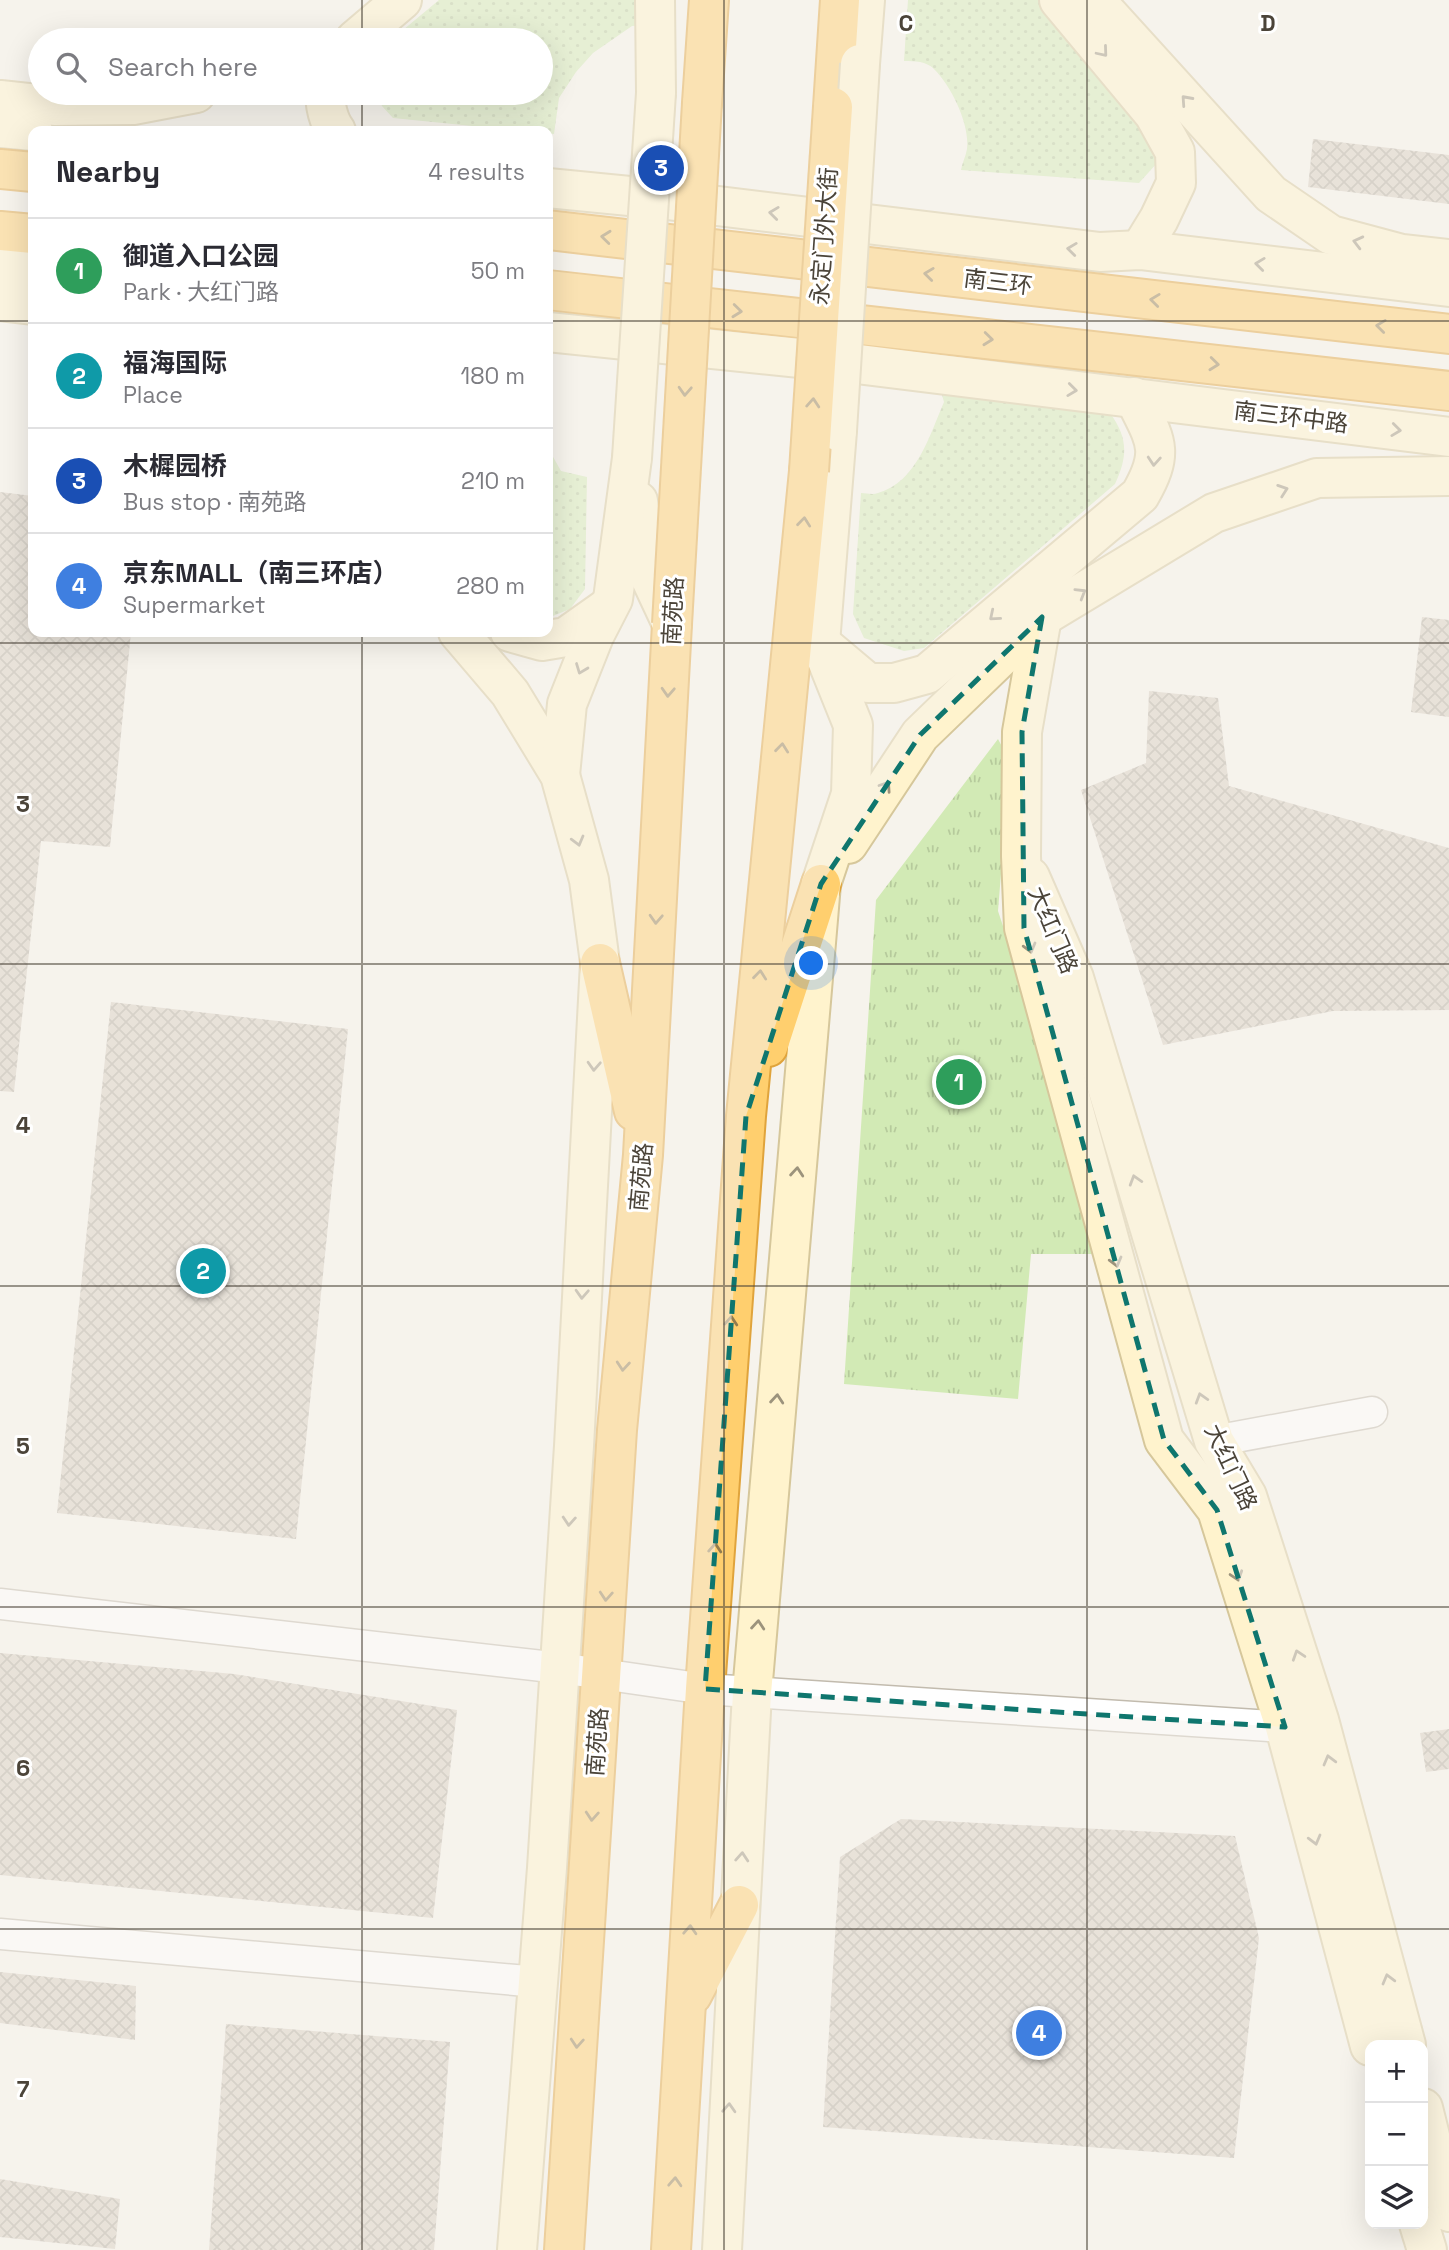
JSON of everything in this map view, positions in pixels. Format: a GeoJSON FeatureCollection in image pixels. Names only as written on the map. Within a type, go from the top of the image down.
{"type":"FeatureCollection","features":[{"type":"Feature","properties":{"kind":"highway","name":"南苑路"},"geometry":{"type":"LineString","coordinates":[[564,2250],[617,1430],[643,1154],[709,0]]}},
{"type":"Feature","properties":{"kind":"highway","name":"永定门外大街"},"geometry":{"type":"LineString","coordinates":[[746,1116],[809,471],[840,0]]}},
{"type":"Feature","properties":{"kind":"highway"},"geometry":{"type":"LineString","coordinates":[[0,169],[28,172]]}},
{"type":"Feature","properties":{"kind":"highway"},"geometry":{"type":"LineString","coordinates":[[0,230],[28,233]]}},
{"type":"Feature","properties":{"kind":"highway","name":"南三环"},"geometry":{"type":"LineString","coordinates":[[553,231],[1449,334]]}},
{"type":"Feature","properties":{"kind":"highway"},"geometry":{"type":"LineString","coordinates":[[553,291],[1449,391]]}},
{"type":"Feature","properties":{"kind":"highway"},"geometry":{"type":"LineString","coordinates":[[673,2244],[705,1689],[746,1116],[821,884]]}},
{"type":"Feature","properties":{"kind":"highway"},"geometry":{"type":"LineString","coordinates":[[600,963],[643,1154]]}},
{"type":"Feature","properties":{"kind":"highway"},"geometry":{"type":"LineString","coordinates":[[686,2007],[739,1905]]}},
{"type":"Feature","properties":{"kind":"street"},"geometry":{"type":"LineString","coordinates":[[338,28],[369,0]]}},
{"type":"Feature","properties":{"kind":"street"},"geometry":{"type":"LineString","coordinates":[[369,28],[402,0]]}},
{"type":"Feature","properties":{"kind":"street"},"geometry":{"type":"LineString","coordinates":[[560,775],[567,704],[594,636],[613,599],[632,458],[656,93],[656,0]]}},
{"type":"Feature","properties":{"kind":"street","name":"永定门外大街"},"geometry":{"type":"LineString","coordinates":[[820,643],[837,431],[865,0]]}},
{"type":"Feature","properties":{"kind":"street"},"geometry":{"type":"LineString","coordinates":[[1059,0],[1154,114],[1175,152],[1176,183],[1140,250]]}},
{"type":"Feature","properties":{"kind":"street"},"geometry":{"type":"LineString","coordinates":[[1095,0],[1271,194],[1331,235],[1402,254],[1449,259]]}},
{"type":"Feature","properties":{"kind":"street"},"geometry":{"type":"LineString","coordinates":[[0,100],[28,103]]}},
{"type":"Feature","properties":{"kind":"street"},"geometry":{"type":"LineString","coordinates":[[47,105],[132,105]]}},
{"type":"Feature","properties":{"kind":"street"},"geometry":{"type":"LineString","coordinates":[[327,105],[332,126]]}},
{"type":"Feature","properties":{"kind":"street"},"geometry":{"type":"LineString","coordinates":[[0,128],[28,131]]}},
{"type":"Feature","properties":{"kind":"street"},"geometry":{"type":"LineString","coordinates":[[553,188],[1100,252],[1140,250],[1449,287]]}},
{"type":"Feature","properties":{"kind":"street"},"geometry":{"type":"LineString","coordinates":[[0,265],[28,268]]}},
{"type":"Feature","properties":{"kind":"street"},"geometry":{"type":"LineString","coordinates":[[0,301],[28,304]]}},
{"type":"Feature","properties":{"kind":"street","name":"南三环中路"},"geometry":{"type":"LineString","coordinates":[[553,333],[858,364],[1449,437]]}},
{"type":"Feature","properties":{"kind":"street"},"geometry":{"type":"LineString","coordinates":[[820,643],[868,683],[894,683],[926,674],[1140,495],[1153,472],[1157,457],[1151,432],[1134,397]]}},
{"type":"Feature","properties":{"kind":"street"},"geometry":{"type":"LineString","coordinates":[[632,458],[649,575],[672,624]]}},
{"type":"Feature","properties":{"kind":"street"},"geometry":{"type":"LineString","coordinates":[[821,884],[920,735],[1042,617],[1214,513],[1317,478],[1449,476]]}},
{"type":"Feature","properties":{"kind":"street"},"geometry":{"type":"LineString","coordinates":[[528,637],[542,641],[566,637],[609,606]]}},
{"type":"Feature","properties":{"kind":"street","name":"大红门路"},"geometry":{"type":"LineString","coordinates":[[1042,617],[1022,732],[1021,856],[1024,928],[1164,1440],[1217,1510],[1302,1723],[1404,2040]]}},
{"type":"Feature","properties":{"kind":"street"},"geometry":{"type":"LineString","coordinates":[[462,637],[510,693],[560,775],[589,880],[600,963],[560,1668],[517,2250]]}},
{"type":"Feature","properties":{"kind":"street"},"geometry":{"type":"LineString","coordinates":[[722,2250],[752,1693],[821,884],[851,794],[853,725],[820,643]]}},
{"type":"Feature","properties":{"kind":"street","name":"大红门路"},"geometry":{"type":"LineString","coordinates":[[1021,856],[1074,978],[1214,1441],[1247,1496],[1302,1723],[1369,2040]]}},
{"type":"Feature","properties":{"kind":"street"},"geometry":{"type":"LineString","coordinates":[[1214,1441],[1372,1412]]}},
{"type":"Feature","properties":{"kind":"street"},"geometry":{"type":"LineString","coordinates":[[0,1604],[560,1668],[705,1689],[1302,1723]]}},
{"type":"Feature","properties":{"kind":"street"},"geometry":{"type":"LineString","coordinates":[[0,1934],[538,1982]]}},
{"type":"Feature","properties":{"kind":"street"},"geometry":{"type":"LineString","coordinates":[[1428,2128],[1449,2212]]}},
{"type":"Feature","properties":{"kind":"street"},"geometry":{"type":"LineString","coordinates":[[1421,2229],[1427,2250]]}},
{"type":"Feature","properties":{"kind":"highlighted area"},"geometry":{"type":"Polygon","coordinates":[[[1042,617],[1022,732],[1024,928],[1164,1440],[1217,1510],[1285,1727],[705,1689],[746,1116],[821,884],[920,735],[1042,617]]]}},
{"type":"Feature","properties":{"kind":"green space"},"geometry":{"type":"Polygon","coordinates":[[[439,0],[649,0],[648,25],[632,26],[593,53],[576,72],[559,98],[554,134],[553,126],[474,126],[393,118],[381,105],[553,105],[553,28],[405,28],[439,0]]]}},
{"type":"Feature","properties":{"kind":"green space"},"geometry":{"type":"Polygon","coordinates":[[[908,0],[1050,0],[1156,123],[1158,162],[1139,183],[961,170],[966,152],[966,129],[953,96],[931,66],[904,61],[908,0]]]}},
{"type":"Feature","properties":{"kind":"green space"},"geometry":{"type":"Polygon","coordinates":[[[942,395],[1110,413],[1123,439],[1124,456],[1115,484],[924,648],[904,651],[864,638],[853,614],[861,493],[876,494],[903,479],[927,442],[944,402],[942,395]]]}},
{"type":"Feature","properties":{"kind":"green space"},"geometry":{"type":"Polygon","coordinates":[[[553,457],[561,471],[587,477],[585,589],[570,609],[553,616],[553,457]]]}},
{"type":"Feature","properties":{"kind":"green space"},"geometry":{"type":"Polygon","coordinates":[[[998,739],[1010,762],[998,911],[1112,1254],[1031,1254],[1018,1399],[844,1384],[876,900],[998,739]]]}},
{"type":"Feature","properties":{"kind":"building"},"geometry":{"type":"Polygon","coordinates":[[[1313,139],[1449,155],[1449,204],[1308,187],[1313,139]]]}},
{"type":"Feature","properties":{"kind":"building"},"geometry":{"type":"Polygon","coordinates":[[[0,492],[28,495],[28,637],[131,637],[110,847],[41,841],[14,1092],[0,1091],[0,492]]]}},
{"type":"Feature","properties":{"kind":"building"},"geometry":{"type":"Polygon","coordinates":[[[1422,617],[1449,620],[1449,717],[1411,712],[1422,617]]]}},
{"type":"Feature","properties":{"kind":"building"},"geometry":{"type":"Polygon","coordinates":[[[1149,691],[1218,698],[1229,786],[1449,848],[1449,1010],[1333,1011],[1163,1045],[1081,790],[1146,763],[1149,691]]]}},
{"type":"Feature","properties":{"kind":"building"},"geometry":{"type":"Polygon","coordinates":[[[111,1002],[348,1029],[296,1539],[57,1513],[111,1002]]]}},
{"type":"Feature","properties":{"kind":"building"},"geometry":{"type":"Polygon","coordinates":[[[0,1653],[234,1674],[457,1710],[433,1918],[0,1875],[0,1653]]]}},
{"type":"Feature","properties":{"kind":"building"},"geometry":{"type":"Polygon","coordinates":[[[1449,1729],[1449,1769],[1426,1772],[1420,1733],[1449,1729]]]}},
{"type":"Feature","properties":{"kind":"building"},"geometry":{"type":"Polygon","coordinates":[[[901,1819],[1235,1836],[1259,1938],[1234,2158],[823,2127],[840,1857],[901,1819]]]}},
{"type":"Feature","properties":{"kind":"building"},"geometry":{"type":"Polygon","coordinates":[[[0,1972],[136,1986],[135,2040],[0,2023],[0,1972]]]}},
{"type":"Feature","properties":{"kind":"building"},"geometry":{"type":"Polygon","coordinates":[[[226,2024],[450,2042],[434,2250],[209,2250],[226,2024]]]}},
{"type":"Feature","properties":{"kind":"building"},"geometry":{"type":"Polygon","coordinates":[[[0,2179],[120,2199],[115,2249],[0,2237],[0,2179]]]}},
{"type":"Feature","properties":{"kind":"place","name":"木樨园桥"},"geometry":{"type":"Point","coordinates":[661,168]}},
{"type":"Feature","properties":{"kind":"place","name":"御道入口公园"},"geometry":{"type":"Point","coordinates":[959,1082]}},
{"type":"Feature","properties":{"kind":"place","name":"福海国际"},"geometry":{"type":"Point","coordinates":[203,1271]}},
{"type":"Feature","properties":{"kind":"place","name":"京东MALL（南三环店）"},"geometry":{"type":"Point","coordinates":[1039,2033]}}]}
